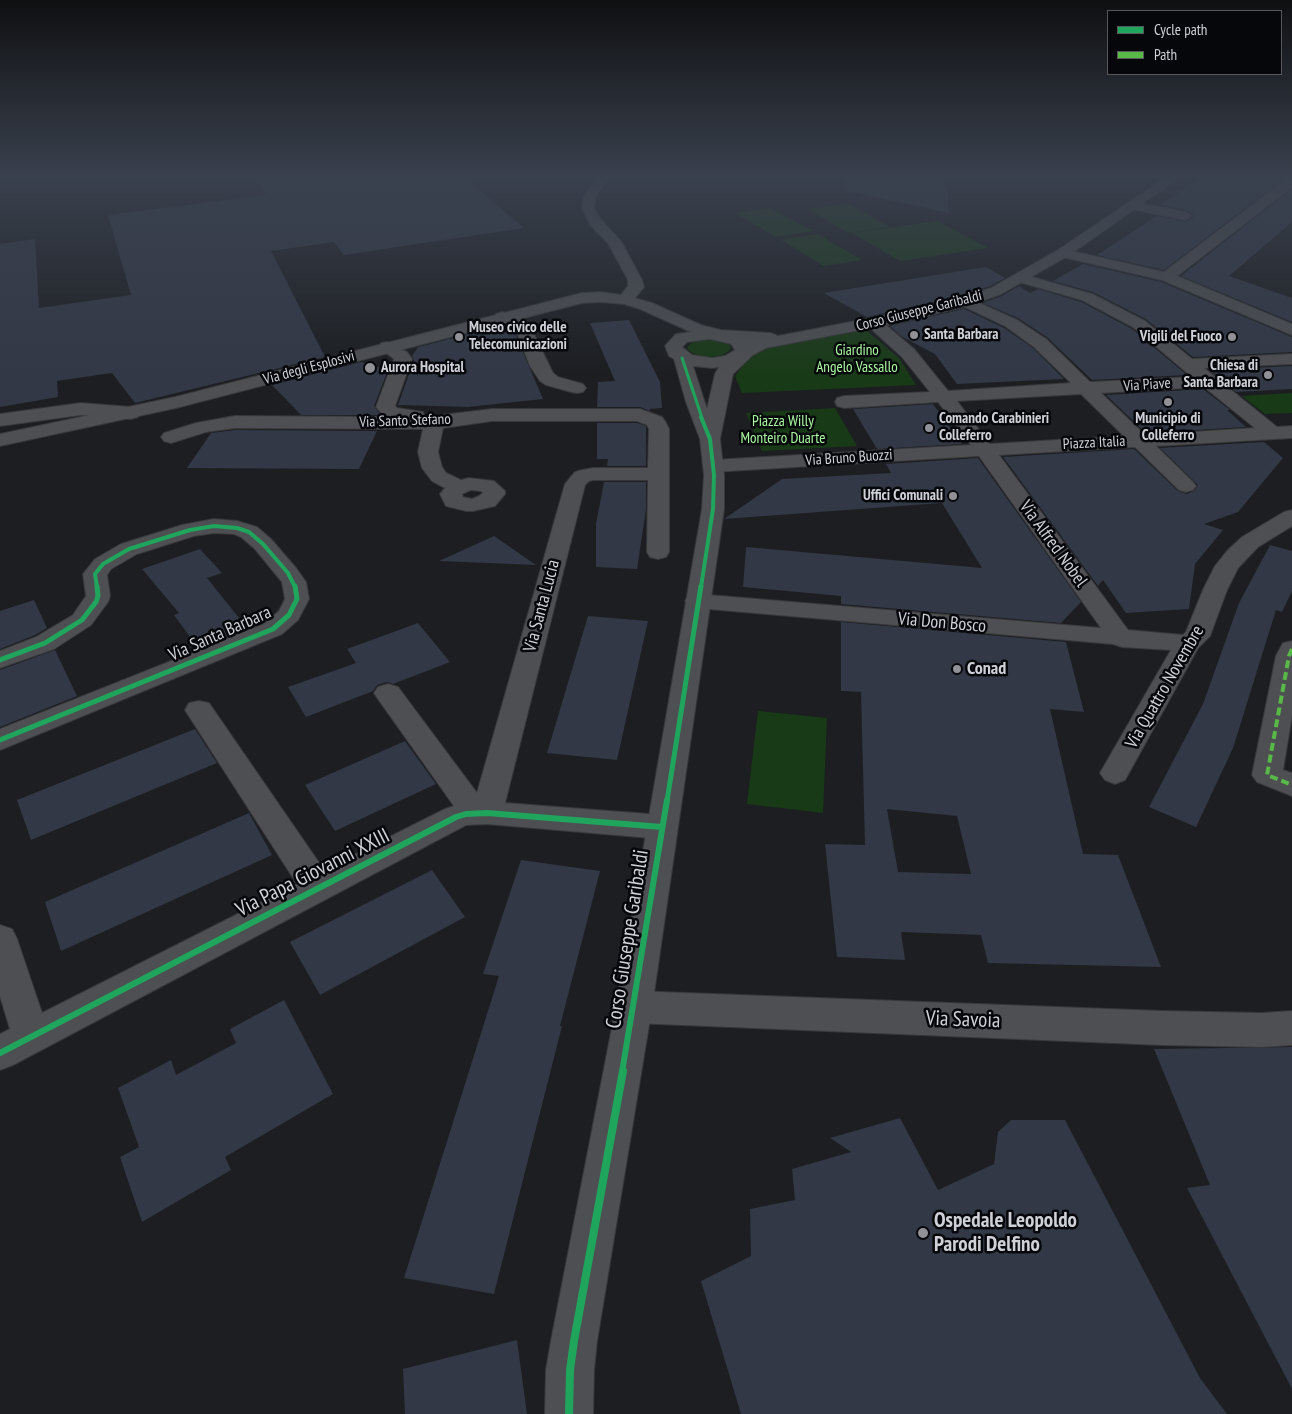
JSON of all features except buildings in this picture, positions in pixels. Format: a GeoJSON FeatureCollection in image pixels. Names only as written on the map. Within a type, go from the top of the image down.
{"type":"FeatureCollection","features":[{"type":"Feature","properties":{"kind":"street"},"geometry":{"type":"LineString","coordinates":[[616,244],[636,280],[636,287],[625,300]]}},
{"type":"Feature","properties":{"kind":"street","name":"Corso Giuseppe Garibaldi"},"geometry":{"type":"LineString","coordinates":[[569,1414],[570,1370],[574,1341],[634,1007],[713,509],[713,466],[710,439],[724,374],[728,367],[739,357],[761,344],[874,323],[966,302],[1021,278],[1076,244]]}},
{"type":"Feature","properties":{"kind":"street"},"geometry":{"type":"LineString","coordinates":[[1167,277],[1212,244]]}},
{"type":"Feature","properties":{"kind":"street"},"geometry":{"type":"LineString","coordinates":[[1063,253],[1167,277],[1292,330]]}},
{"type":"Feature","properties":{"kind":"street"},"geometry":{"type":"LineString","coordinates":[[1021,278],[1074,293],[1113,308],[1139,324],[1272,433]]}},
{"type":"Feature","properties":{"kind":"street","name":"Via degli Esplosivi"},"geometry":{"type":"LineString","coordinates":[[0,440],[131,413],[582,298],[601,297],[625,300],[646,306],[690,326],[720,335]]}},
{"type":"Feature","properties":{"kind":"street","name":"Piazza Italia"},"geometry":{"type":"LineString","coordinates":[[966,302],[994,314],[1033,337],[1141,440]]}},
{"type":"Feature","properties":{"kind":"street"},"geometry":{"type":"LineString","coordinates":[[646,306],[658,317],[678,352],[699,362],[725,362],[739,357],[744,348],[737,340],[720,335],[690,336],[676,342],[678,352],[695,402],[710,439]]}},
{"type":"Feature","properties":{"kind":"street"},"geometry":{"type":"LineString","coordinates":[[502,317],[514,320],[522,325],[539,366],[546,377],[552,381],[577,388]]}},
{"type":"Feature","properties":{"kind":"street"},"geometry":{"type":"LineString","coordinates":[[874,323],[914,359],[984,449]]}},
{"type":"Feature","properties":{"kind":"street","name":"Corso Giuseppe Garibaldi"},"geometry":{"type":"LineString","coordinates":[[720,335],[764,338],[812,334]]}},
{"type":"Feature","properties":{"kind":"street"},"geometry":{"type":"LineString","coordinates":[[387,348],[401,356],[402,359],[385,407],[391,413],[411,416],[492,414]]}},
{"type":"Feature","properties":{"kind":"street"},"geometry":{"type":"LineString","coordinates":[[1189,364],[1292,359]]}},
{"type":"Feature","properties":{"kind":"street","name":"Via Piave"},"geometry":{"type":"LineString","coordinates":[[1087,388],[1208,381]]}},
{"type":"Feature","properties":{"kind":"street"},"geometry":{"type":"LineString","coordinates":[[844,402],[1087,388]]}},
{"type":"Feature","properties":{"kind":"street"},"geometry":{"type":"LineString","coordinates":[[0,420],[71,410],[98,409],[131,413]]}},
{"type":"Feature","properties":{"kind":"street","name":"Via Santo Stefano"},"geometry":{"type":"LineString","coordinates":[[171,437],[211,425],[236,422],[434,423],[492,414],[640,415],[652,419],[658,424],[659,474]]}},
{"type":"Feature","properties":{"kind":"street"},"geometry":{"type":"LineString","coordinates":[[434,423],[428,452],[432,468],[439,477],[458,487]]}},
{"type":"Feature","properties":{"kind":"street"},"geometry":{"type":"LineString","coordinates":[[1141,440],[1292,432]]}},
{"type":"Feature","properties":{"kind":"street"},"geometry":{"type":"LineString","coordinates":[[1141,440],[1186,486]]}},
{"type":"Feature","properties":{"kind":"street","name":"Piazza Italia"},"geometry":{"type":"LineString","coordinates":[[984,449],[1141,440]]}},
{"type":"Feature","properties":{"kind":"street","name":"Via Bruno Buozzi"},"geometry":{"type":"LineString","coordinates":[[713,466],[984,449]]}},
{"type":"Feature","properties":{"kind":"street","name":"Via Alfred Nobel"},"geometry":{"type":"LineString","coordinates":[[984,449],[1122,639]]}},
{"type":"Feature","properties":{"kind":"street","name":"Via Santa Lucia"},"geometry":{"type":"LineString","coordinates":[[482,813],[575,484],[582,476],[593,474],[659,474]]}},
{"type":"Feature","properties":{"kind":"street"},"geometry":{"type":"LineString","coordinates":[[658,552],[659,474]]}},
{"type":"Feature","properties":{"kind":"street","name":"Via Quattro Novembre"},"geometry":{"type":"LineString","coordinates":[[1115,773],[1188,643],[1197,636],[1217,584],[1235,556],[1264,532],[1292,517]]}},
{"type":"Feature","properties":{"kind":"street","name":"Via Santa Barbara"},"geometry":{"type":"LineString","coordinates":[[0,660],[45,643],[65,633],[82,620],[96,602],[98,596],[95,574],[103,564],[129,549],[190,530],[214,526],[236,528],[249,532],[263,544],[294,582],[297,599],[290,615],[273,629],[0,740]]}},
{"type":"Feature","properties":{"kind":"street","name":"Via Don Bosco"},"geometry":{"type":"LineString","coordinates":[[697,601],[1122,639],[1188,643]]}},
{"type":"Feature","properties":{"kind":"street"},"geometry":{"type":"LineString","coordinates":[[1292,649],[1267,775],[1292,785]]}},
{"type":"Feature","properties":{"kind":"street"},"geometry":{"type":"LineString","coordinates":[[388,693],[482,813]]}},
{"type":"Feature","properties":{"kind":"street","name":"Via Papa Giovanni XXIII"},"geometry":{"type":"LineString","coordinates":[[198,710],[318,888]]}},
{"type":"Feature","properties":{"kind":"street","name":"Via Papa Giovanni XXIII"},"geometry":{"type":"LineString","coordinates":[[0,1053],[448,821],[466,814],[482,813],[662,827]]}},
{"type":"Feature","properties":{"kind":"street"},"geometry":{"type":"LineString","coordinates":[[0,939],[31,1037]]}},
{"type":"Feature","properties":{"kind":"street","name":"Via Savoia"},"geometry":{"type":"LineString","coordinates":[[634,1007],[1162,1028],[1262,1030],[1292,1028]]}},
{"type":"Feature","properties":{"kind":"green space"},"geometry":{"type":"Polygon","coordinates":[[[788,244],[835,244],[862,260],[824,266],[788,244]]]}},
{"type":"Feature","properties":{"kind":"green space"},"geometry":{"type":"Polygon","coordinates":[[[871,244],[980,244],[988,248],[900,261],[871,244]]]}},
{"type":"Feature","properties":{"kind":"green space","name":"Giardino Angelo Vassallo"},"geometry":{"type":"Polygon","coordinates":[[[866,330],[899,358],[916,385],[742,393],[735,376],[746,362],[762,350],[866,330]]]}},
{"type":"Feature","properties":{"kind":"green space"},"geometry":{"type":"Polygon","coordinates":[[[706,339],[725,342],[731,347],[730,350],[723,355],[710,357],[696,355],[688,350],[687,347],[693,342],[706,339]]]}},
{"type":"Feature","properties":{"kind":"green space"},"geometry":{"type":"Polygon","coordinates":[[[1292,393],[1292,413],[1265,414],[1242,396],[1292,393]]]}},
{"type":"Feature","properties":{"kind":"green space","name":"Piazza Willy Monteiro Duarte"},"geometry":{"type":"Polygon","coordinates":[[[835,408],[857,446],[762,451],[746,413],[835,408]]]}},
{"type":"Feature","properties":{"kind":"green space"},"geometry":{"type":"Polygon","coordinates":[[[758,711],[827,718],[823,813],[747,804],[758,711]]]}},
{"type":"Feature","properties":{"kind":"marked path"},"geometry":{"type":"LineString","coordinates":[[1292,649],[1289,656],[1267,775],[1292,785]]}},
{"type":"Feature","properties":{"kind":"cycle path"},"geometry":{"type":"LineString","coordinates":[[569,1414],[570,1370],[574,1341],[634,1007],[713,509],[714,475],[710,439],[695,402],[682,358]]}},
{"type":"Feature","properties":{"kind":"cycle path"},"geometry":{"type":"LineString","coordinates":[[0,660],[45,643],[82,620],[96,602],[98,596],[95,574],[103,564],[129,549],[190,530],[214,526],[237,528],[249,532],[263,544],[294,582],[297,599],[289,615],[273,629],[0,740]]}},
{"type":"Feature","properties":{"kind":"cycle path"},"geometry":{"type":"LineString","coordinates":[[0,1053],[456,817],[466,814],[487,813],[662,827]]}},
{"type":"Feature","properties":{"kind":"place","name":"Santa Barbara"},"geometry":{"type":"Point","coordinates":[914,335]}},
{"type":"Feature","properties":{"kind":"place","name":"Museo civico delle Telecomunicazioni"},"geometry":{"type":"Point","coordinates":[459,337]}},
{"type":"Feature","properties":{"kind":"place","name":"Vigili del Fuoco"},"geometry":{"type":"Point","coordinates":[1232,337]}},
{"type":"Feature","properties":{"kind":"place","name":"Aurora Hospital"},"geometry":{"type":"Point","coordinates":[370,368]}},
{"type":"Feature","properties":{"kind":"place","name":"Chiesa di Santa Barbara"},"geometry":{"type":"Point","coordinates":[1268,375]}},
{"type":"Feature","properties":{"kind":"place","name":"Municipio di Colleferro"},"geometry":{"type":"Point","coordinates":[1168,402]}},
{"type":"Feature","properties":{"kind":"place","name":"Comando Carabinieri Colleferro"},"geometry":{"type":"Point","coordinates":[929,428]}},
{"type":"Feature","properties":{"kind":"place","name":"Uffici Comunali"},"geometry":{"type":"Point","coordinates":[953,496]}},
{"type":"Feature","properties":{"kind":"place","name":"Conad"},"geometry":{"type":"Point","coordinates":[957,669]}},
{"type":"Feature","properties":{"kind":"place","name":"Ospedale Leopoldo Parodi Delfino"},"geometry":{"type":"Point","coordinates":[923,1233]}}]}
